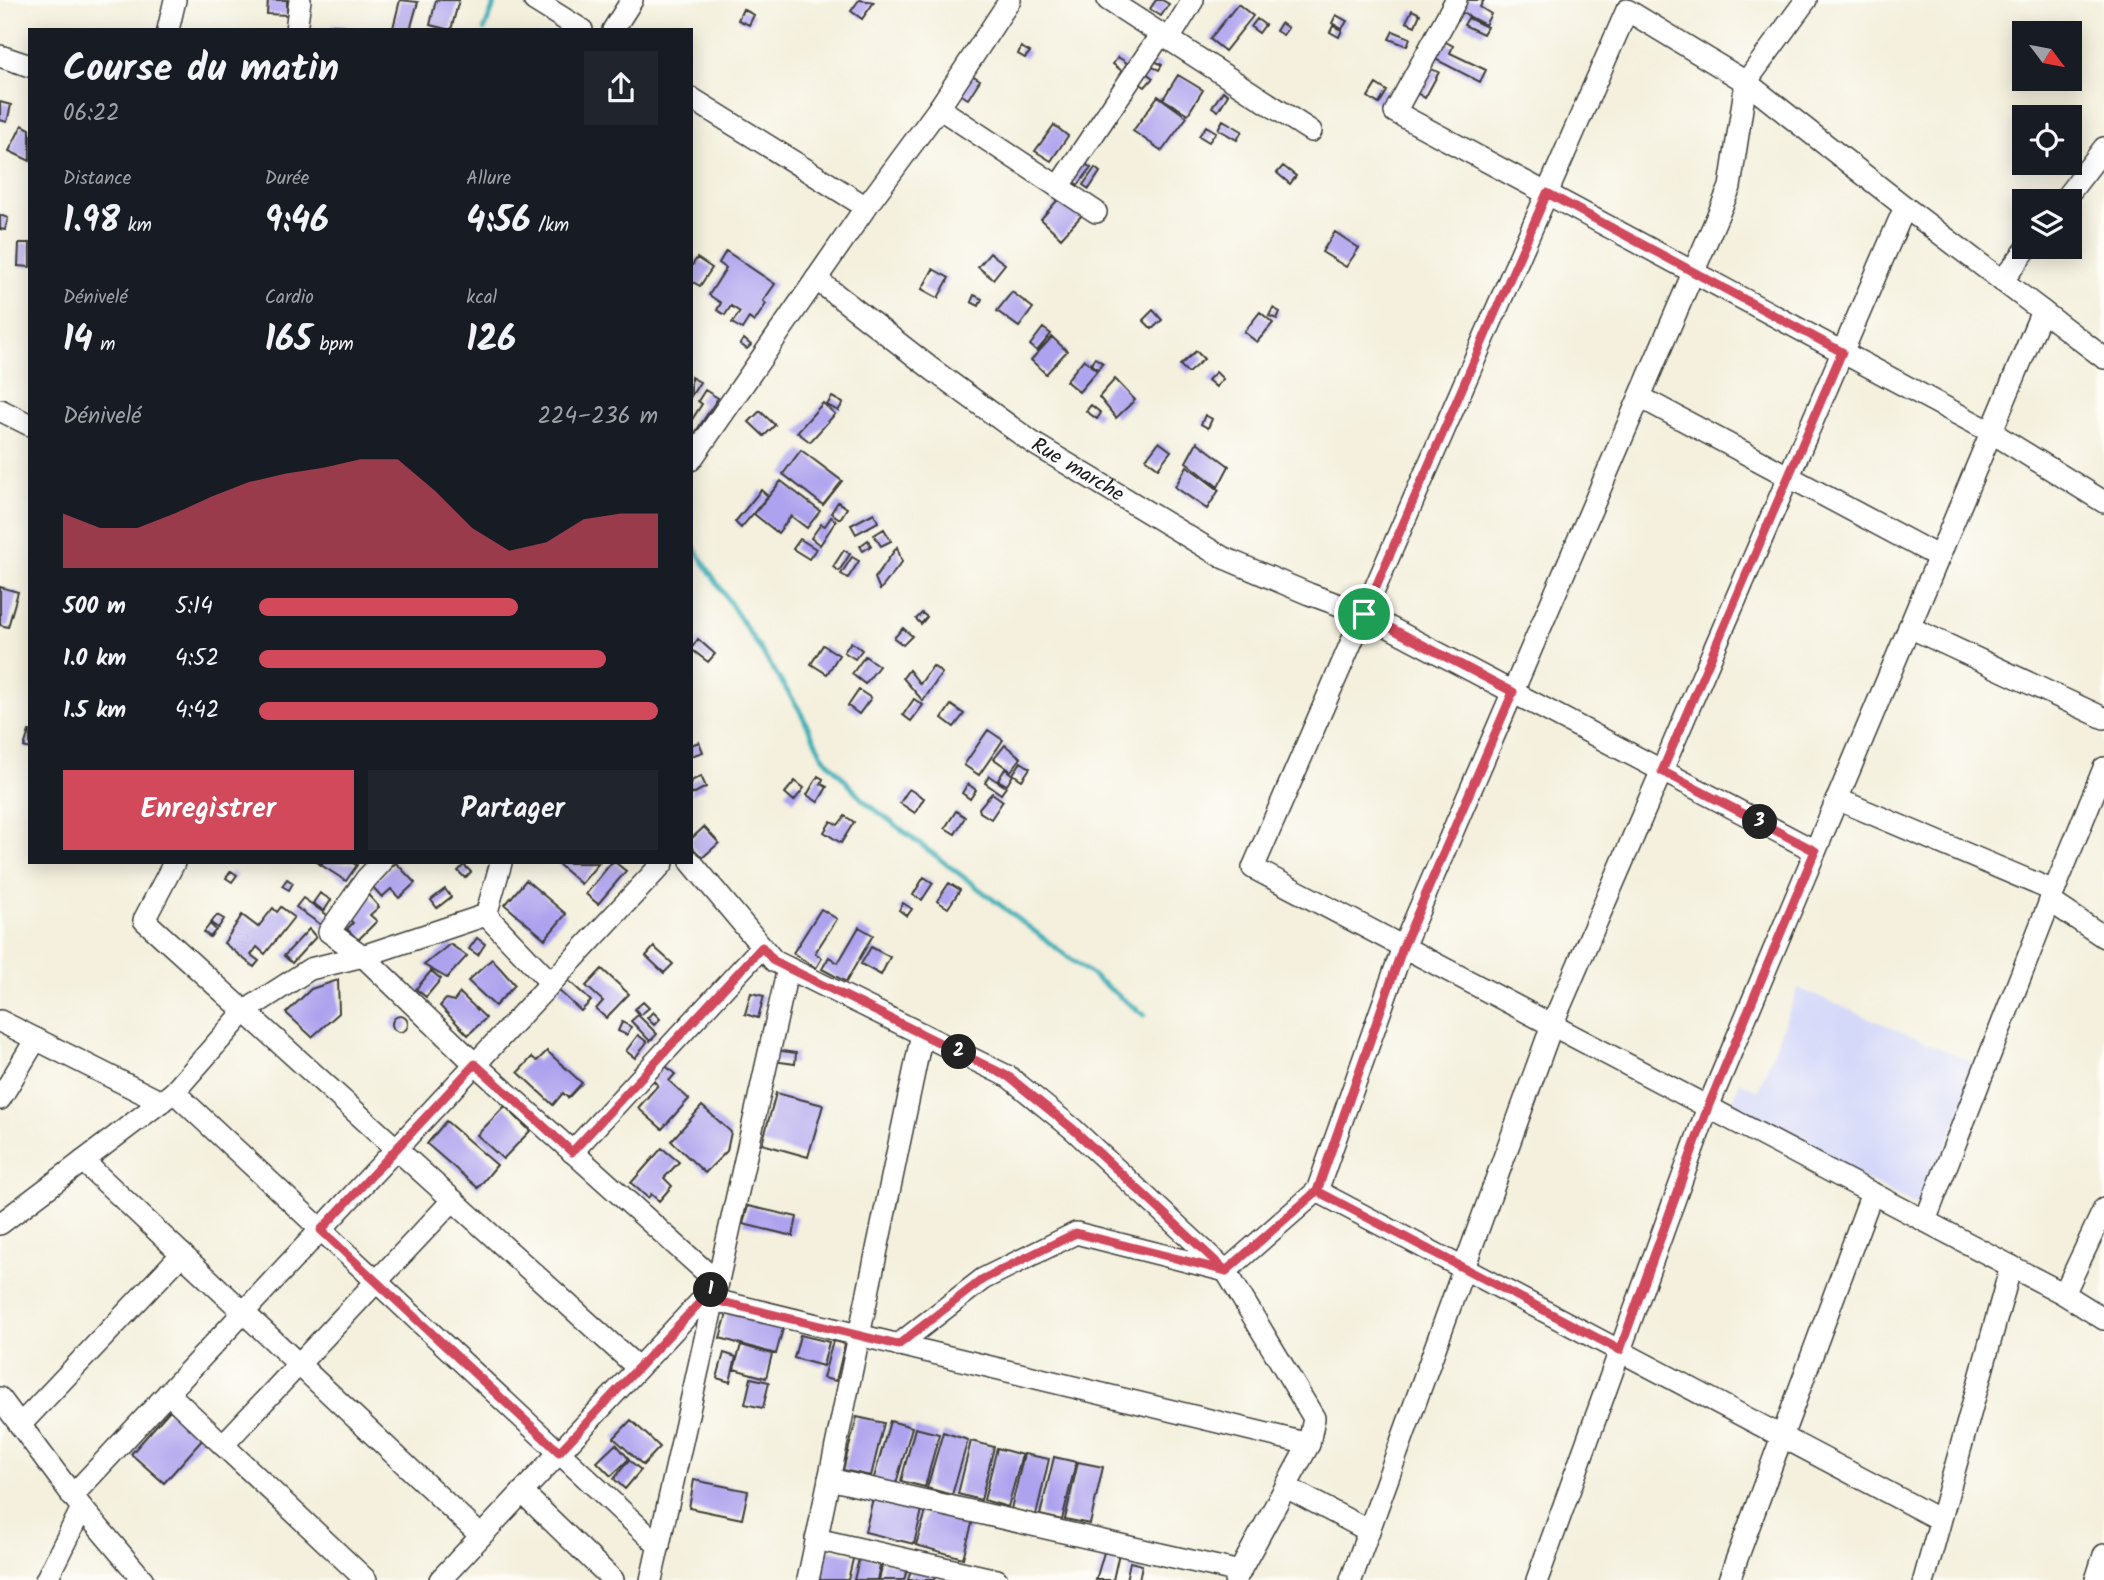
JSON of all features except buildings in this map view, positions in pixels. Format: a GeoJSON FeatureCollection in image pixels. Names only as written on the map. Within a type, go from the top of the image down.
{"type":"FeatureCollection","features":[{"type":"Feature","properties":{"kind":"street"},"geometry":{"type":"LineString","coordinates":[[168,28],[175,0]]}},
{"type":"Feature","properties":{"kind":"street"},"geometry":{"type":"LineString","coordinates":[[296,28],[300,0]]}},
{"type":"Feature","properties":{"kind":"street"},"geometry":{"type":"LineString","coordinates":[[534,0],[579,28]]}},
{"type":"Feature","properties":{"kind":"street"},"geometry":{"type":"LineString","coordinates":[[614,28],[632,0]]}},
{"type":"Feature","properties":{"kind":"street"},"geometry":{"type":"LineString","coordinates":[[693,457],[866,207],[939,108],[1010,0]]}},
{"type":"Feature","properties":{"kind":"street"},"geometry":{"type":"LineString","coordinates":[[1108,0],[1311,131]]}},
{"type":"Feature","properties":{"kind":"street"},"geometry":{"type":"LineString","coordinates":[[1058,187],[1194,0]]}},
{"type":"Feature","properties":{"kind":"street"},"geometry":{"type":"LineString","coordinates":[[1456,0],[1395,112],[1991,432],[2104,502]]}},
{"type":"Feature","properties":{"kind":"street"},"geometry":{"type":"LineString","coordinates":[[1226,1271],[1317,1191],[1403,947],[1731,187],[1746,82],[1806,0]]}},
{"type":"Feature","properties":{"kind":"street"},"geometry":{"type":"LineString","coordinates":[[2104,358],[1746,82],[1627,10],[1252,868],[2064,1294],[2104,1320]]}},
{"type":"Feature","properties":{"kind":"street"},"geometry":{"type":"LineString","coordinates":[[0,56],[28,65]]}},
{"type":"Feature","properties":{"kind":"street"},"geometry":{"type":"LineString","coordinates":[[693,99],[866,207]]}},
{"type":"Feature","properties":{"kind":"street"},"geometry":{"type":"LineString","coordinates":[[939,108],[1096,212]]}},
{"type":"Feature","properties":{"kind":"street"},"geometry":{"type":"LineString","coordinates":[[2073,189],[2103,152]]}},
{"type":"Feature","properties":{"kind":"street"},"geometry":{"type":"LineString","coordinates":[[1351,1580],[1552,1025],[1905,207]]}},
{"type":"Feature","properties":{"kind":"street"},"geometry":{"type":"LineString","coordinates":[[2002,281],[2019,259]]}},
{"type":"Feature","properties":{"kind":"street","name":"Rue marche"},"geometry":{"type":"LineString","coordinates":[[816,279],[999,419],[1044,450],[1222,557],[1364,614],[1815,851]]}},
{"type":"Feature","properties":{"kind":"street"},"geometry":{"type":"LineString","coordinates":[[1537,1580],[1708,1107],[2042,311]]}},
{"type":"Feature","properties":{"kind":"street"},"geometry":{"type":"LineString","coordinates":[[1640,397],[1939,557]]}},
{"type":"Feature","properties":{"kind":"street"},"geometry":{"type":"LineString","coordinates":[[0,410],[28,424]]}},
{"type":"Feature","properties":{"kind":"street"},"geometry":{"type":"LineString","coordinates":[[1909,627],[2104,718]]}},
{"type":"Feature","properties":{"kind":"street"},"geometry":{"type":"LineString","coordinates":[[1925,1221],[2104,768]]}},
{"type":"Feature","properties":{"kind":"street"},"geometry":{"type":"LineString","coordinates":[[1837,799],[2052,896],[2104,937]]}},
{"type":"Feature","properties":{"kind":"street"},"geometry":{"type":"LineString","coordinates":[[173,864],[144,920],[638,1368]]}},
{"type":"Feature","properties":{"kind":"street"},"geometry":{"type":"LineString","coordinates":[[380,864],[366,879],[329,932],[363,956],[475,1064],[572,1152],[716,1292],[898,1345],[1309,1444]]}},
{"type":"Feature","properties":{"kind":"street"},"geometry":{"type":"LineString","coordinates":[[486,915],[501,864]]}},
{"type":"Feature","properties":{"kind":"street"},"geometry":{"type":"LineString","coordinates":[[46,1580],[77,1502],[168,1393],[662,864]]}},
{"type":"Feature","properties":{"kind":"street"},"geometry":{"type":"LineString","coordinates":[[693,864],[774,961],[1009,1077],[1073,1129],[1226,1271],[1314,1418],[1309,1444],[1238,1576],[829,1479]]}},
{"type":"Feature","properties":{"kind":"street"},"geometry":{"type":"LineString","coordinates":[[0,1224],[167,1097],[245,1011],[310,970],[363,956],[486,915]]}},
{"type":"Feature","properties":{"kind":"street"},"geometry":{"type":"LineString","coordinates":[[486,915],[551,983]]}},
{"type":"Feature","properties":{"kind":"street"},"geometry":{"type":"LineString","coordinates":[[572,1152],[762,947]]}},
{"type":"Feature","properties":{"kind":"street"},"geometry":{"type":"LineString","coordinates":[[651,1580],[788,968]]}},
{"type":"Feature","properties":{"kind":"street"},"geometry":{"type":"LineString","coordinates":[[0,1021],[167,1097],[321,1230],[659,1546]]}},
{"type":"Feature","properties":{"kind":"street"},"geometry":{"type":"LineString","coordinates":[[808,1580],[922,1034]]}},
{"type":"Feature","properties":{"kind":"street"},"geometry":{"type":"LineString","coordinates":[[0,1099],[36,1039]]}},
{"type":"Feature","properties":{"kind":"street"},"geometry":{"type":"LineString","coordinates":[[83,1161],[481,1536]]}},
{"type":"Feature","properties":{"kind":"street"},"geometry":{"type":"LineString","coordinates":[[1317,1191],[1940,1520]]}},
{"type":"Feature","properties":{"kind":"street"},"geometry":{"type":"LineString","coordinates":[[1729,1580],[1872,1193]]}},
{"type":"Feature","properties":{"kind":"street"},"geometry":{"type":"LineString","coordinates":[[223,1446],[453,1200]]}},
{"type":"Feature","properties":{"kind":"street"},"geometry":{"type":"LineString","coordinates":[[2064,1294],[2104,1209]]}},
{"type":"Feature","properties":{"kind":"street"},"geometry":{"type":"LineString","coordinates":[[898,1345],[983,1279],[1076,1233],[1226,1271]]}},
{"type":"Feature","properties":{"kind":"street"},"geometry":{"type":"LineString","coordinates":[[20,1425],[182,1254]]}},
{"type":"Feature","properties":{"kind":"street"},"geometry":{"type":"LineString","coordinates":[[1924,1580],[2011,1266]]}},
{"type":"Feature","properties":{"kind":"street"},"geometry":{"type":"LineString","coordinates":[[440,1580],[638,1368],[716,1292]]}},
{"type":"Feature","properties":{"kind":"street"},"geometry":{"type":"LineString","coordinates":[[168,1393],[366,1580]]}},
{"type":"Feature","properties":{"kind":"street"},"geometry":{"type":"LineString","coordinates":[[0,1398],[77,1502],[143,1580]]}},
{"type":"Feature","properties":{"kind":"street"},"geometry":{"type":"LineString","coordinates":[[1286,1487],[1368,1531]]}},
{"type":"Feature","properties":{"kind":"street"},"geometry":{"type":"LineString","coordinates":[[522,1492],[613,1580]]}},
{"type":"Feature","properties":{"kind":"street"},"geometry":{"type":"LineString","coordinates":[[817,1539],[996,1580]]}},
{"type":"Feature","properties":{"kind":"street"},"geometry":{"type":"LineString","coordinates":[[2096,1580],[2104,1555]]}},
{"type":"Feature","properties":{"kind":"shaded area"},"geometry":{"type":"Polygon","coordinates":[[[1798,988],[1978,1064],[1923,1209],[1730,1109],[1740,1081],[1758,1091],[1798,988]]]}},
{"type":"Feature","properties":{"kind":"waterway"},"geometry":{"type":"LineString","coordinates":[[485,28],[496,0]]}},
{"type":"Feature","properties":{"kind":"waterway"},"geometry":{"type":"LineString","coordinates":[[693,546],[799,709],[822,755],[864,801],[1144,1015]]}},
{"type":"Feature","properties":{"kind":"route"},"geometry":{"type":"LineString","coordinates":[[1364,614],[1513,692],[1403,947],[1317,1191],[1226,1271],[1076,1233],[983,1279],[898,1345],[714,1300],[718,1283],[559,1452],[321,1230],[475,1064],[572,1152],[762,947],[774,961],[1009,1077],[1073,1129],[1226,1271],[1272,1231],[1317,1191],[1620,1350],[1708,1107],[1815,851],[1662,771],[1842,352],[1547,193],[1364,614]]}}]}
